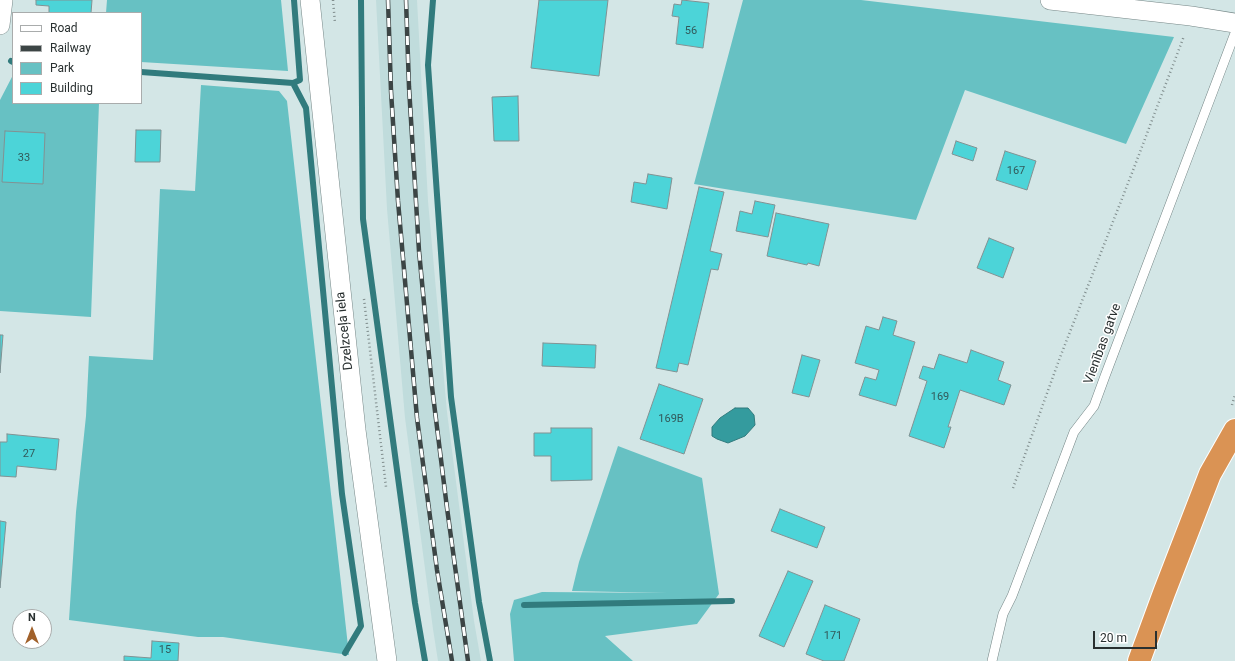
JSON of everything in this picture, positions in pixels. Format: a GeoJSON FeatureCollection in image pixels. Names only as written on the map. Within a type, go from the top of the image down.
{"type":"FeatureCollection","features":[{"type":"Feature","properties":{"kind":"highway"},"geometry":{"type":"LineString","coordinates":[[1139,661],[1210,474],[1235,430]]}},
{"type":"Feature","properties":{"kind":"street"},"geometry":{"type":"LineString","coordinates":[[0,25],[3,0]]}},
{"type":"Feature","properties":{"kind":"street","name":"Dzelzceļa iela"},"geometry":{"type":"LineString","coordinates":[[310,0],[356,430],[387,661]]}},
{"type":"Feature","properties":{"kind":"street"},"geometry":{"type":"LineString","coordinates":[[1050,0],[1091,3],[1235,23]]}},
{"type":"Feature","properties":{"kind":"lane","name":"Vienības gatve"},"geometry":{"type":"LineString","coordinates":[[992,661],[1002,614],[1012,596],[1074,432],[1094,406],[1235,33]]}},
{"type":"Feature","properties":{"kind":"path"},"geometry":{"type":"LineString","coordinates":[[333,0],[335,24]]}},
{"type":"Feature","properties":{"kind":"path"},"geometry":{"type":"LineString","coordinates":[[1013,488],[1059,360],[1191,16]]}},
{"type":"Feature","properties":{"kind":"path"},"geometry":{"type":"LineString","coordinates":[[364,298],[386,489]]}},
{"type":"Feature","properties":{"kind":"path"},"geometry":{"type":"LineString","coordinates":[[1235,395],[1232,405],[1235,401]]}},
{"type":"Feature","properties":{"kind":"shaded area"},"geometry":{"type":"Polygon","coordinates":[[[376,0],[417,0],[428,201],[447,412],[474,621],[481,661],[438,661],[405,418],[387,209],[376,0]]]}},
{"type":"Feature","properties":{"kind":"shaded area"},"geometry":{"type":"Polygon","coordinates":[[[735,408],[748,408],[754,415],[755,425],[745,436],[728,443],[712,436],[712,427],[720,418],[735,408]]]}},
{"type":"Feature","properties":{"kind":"green space"},"geometry":{"type":"Polygon","coordinates":[[[107,0],[281,0],[288,71],[142,62],[142,12],[106,12],[107,0]]]}},
{"type":"Feature","properties":{"kind":"green space"},"geometry":{"type":"Polygon","coordinates":[[[743,0],[861,0],[1174,37],[1126,144],[965,90],[916,220],[694,184],[743,0]]]}},
{"type":"Feature","properties":{"kind":"green space"},"geometry":{"type":"Polygon","coordinates":[[[12,77],[12,104],[99,104],[91,317],[0,311],[0,100],[12,77]]]}},
{"type":"Feature","properties":{"kind":"green space"},"geometry":{"type":"Polygon","coordinates":[[[201,85],[279,91],[287,101],[349,655],[223,637],[198,637],[69,620],[76,512],[86,416],[89,356],[153,360],[160,189],[195,191],[201,85]]]}},
{"type":"Feature","properties":{"kind":"green space"},"geometry":{"type":"Polygon","coordinates":[[[618,446],[702,478],[719,594],[697,624],[605,636],[633,661],[514,661],[510,614],[514,600],[542,592],[668,593],[572,591],[579,562],[618,446]]]}},
{"type":"Feature","properties":{"kind":"building"},"geometry":{"type":"Polygon","coordinates":[[[36,0],[92,0],[91,12],[49,12],[49,6],[36,5],[36,0]]]}},
{"type":"Feature","properties":{"kind":"building"},"geometry":{"type":"Polygon","coordinates":[[[539,0],[608,0],[599,76],[531,68],[539,0]]]}},
{"type":"Feature","properties":{"kind":"building"},"geometry":{"type":"Polygon","coordinates":[[[682,0],[709,3],[703,48],[676,44],[679,17],[672,16],[674,4],[681,5],[682,0]]]}},
{"type":"Feature","properties":{"kind":"building"},"geometry":{"type":"Polygon","coordinates":[[[518,96],[519,141],[494,141],[492,97],[518,96]]]}},
{"type":"Feature","properties":{"kind":"building"},"geometry":{"type":"Polygon","coordinates":[[[136,130],[161,130],[160,162],[135,162],[136,130]]]}},
{"type":"Feature","properties":{"kind":"building"},"geometry":{"type":"Polygon","coordinates":[[[5,131],[45,133],[43,184],[2,182],[5,131]]]}},
{"type":"Feature","properties":{"kind":"building"},"geometry":{"type":"Polygon","coordinates":[[[956,141],[977,148],[973,161],[952,154],[956,141]]]}},
{"type":"Feature","properties":{"kind":"building"},"geometry":{"type":"Polygon","coordinates":[[[1005,151],[1036,161],[1027,190],[996,180],[1005,151]]]}},
{"type":"Feature","properties":{"kind":"building"},"geometry":{"type":"Polygon","coordinates":[[[648,174],[672,178],[667,209],[631,202],[634,182],[646,184],[648,174]]]}},
{"type":"Feature","properties":{"kind":"building"},"geometry":{"type":"Polygon","coordinates":[[[699,187],[724,192],[710,251],[722,254],[718,270],[711,269],[688,365],[679,363],[677,372],[656,368],[699,187]]]}},
{"type":"Feature","properties":{"kind":"building"},"geometry":{"type":"Polygon","coordinates":[[[755,201],[775,205],[768,237],[736,231],[740,211],[752,214],[755,201]]]}},
{"type":"Feature","properties":{"kind":"building"},"geometry":{"type":"Polygon","coordinates":[[[776,213],[829,224],[819,266],[808,263],[807,265],[767,256],[776,213]]]}},
{"type":"Feature","properties":{"kind":"building"},"geometry":{"type":"Polygon","coordinates":[[[989,238],[1014,248],[1003,278],[977,268],[989,238]]]}},
{"type":"Feature","properties":{"kind":"building"},"geometry":{"type":"Polygon","coordinates":[[[883,317],[897,321],[893,335],[915,342],[896,406],[859,395],[865,377],[876,380],[879,370],[855,363],[866,326],[879,330],[883,317]]]}},
{"type":"Feature","properties":{"kind":"building"},"geometry":{"type":"Polygon","coordinates":[[[0,335],[3,335],[0,373],[0,335]]]}},
{"type":"Feature","properties":{"kind":"building"},"geometry":{"type":"Polygon","coordinates":[[[543,343],[596,345],[595,368],[542,366],[543,343]]]}},
{"type":"Feature","properties":{"kind":"building"},"geometry":{"type":"Polygon","coordinates":[[[971,350],[1004,362],[998,380],[1011,385],[1004,405],[960,390],[948,427],[951,427],[944,448],[909,436],[927,381],[919,378],[923,366],[934,369],[939,354],[967,363],[971,350]]]}},
{"type":"Feature","properties":{"kind":"building"},"geometry":{"type":"Polygon","coordinates":[[[802,355],[820,360],[809,397],[792,393],[802,355]]]}},
{"type":"Feature","properties":{"kind":"building"},"geometry":{"type":"Polygon","coordinates":[[[659,384],[703,399],[684,454],[640,439],[659,384]]]}},
{"type":"Feature","properties":{"kind":"building"},"geometry":{"type":"Polygon","coordinates":[[[551,428],[592,428],[592,480],[551,481],[551,456],[534,456],[534,433],[551,433],[551,428]]]}},
{"type":"Feature","properties":{"kind":"building"},"geometry":{"type":"Polygon","coordinates":[[[7,434],[59,439],[56,470],[17,466],[16,477],[0,476],[0,442],[7,442],[7,434]]]}},
{"type":"Feature","properties":{"kind":"building"},"geometry":{"type":"Polygon","coordinates":[[[780,509],[825,527],[817,548],[771,531],[780,509]]]}},
{"type":"Feature","properties":{"kind":"building"},"geometry":{"type":"Polygon","coordinates":[[[0,521],[6,522],[0,588],[0,521]]]}},
{"type":"Feature","properties":{"kind":"building"},"geometry":{"type":"Polygon","coordinates":[[[788,571],[813,581],[784,647],[759,636],[788,571]]]}},
{"type":"Feature","properties":{"kind":"building"},"geometry":{"type":"Polygon","coordinates":[[[825,605],[860,619],[844,661],[824,661],[806,654],[825,605]]]}},
{"type":"Feature","properties":{"kind":"building"},"geometry":{"type":"Polygon","coordinates":[[[152,641],[179,643],[178,661],[124,661],[124,656],[151,658],[152,641]]]}},
{"type":"Feature","properties":{"kind":"waterway"},"geometry":{"type":"LineString","coordinates":[[142,72],[293,83],[300,80],[294,0]]}},
{"type":"Feature","properties":{"kind":"waterway"},"geometry":{"type":"LineString","coordinates":[[361,0],[363,219],[415,603],[425,661]]}},
{"type":"Feature","properties":{"kind":"waterway"},"geometry":{"type":"LineString","coordinates":[[433,0],[428,65],[451,397],[479,602],[490,661]]}},
{"type":"Feature","properties":{"kind":"waterway"},"geometry":{"type":"LineString","coordinates":[[293,83],[306,108],[342,494],[361,626],[345,653]]}},
{"type":"Feature","properties":{"kind":"waterway"},"geometry":{"type":"LineString","coordinates":[[524,605],[732,601]]}},
{"type":"Feature","properties":{"kind":"railway"},"geometry":{"type":"LineString","coordinates":[[388,0],[391,91],[398,201],[417,418],[437,570],[452,661]]}},
{"type":"Feature","properties":{"kind":"railway"},"geometry":{"type":"LineString","coordinates":[[406,0],[409,87],[419,251],[432,387],[468,661]]}}]}
